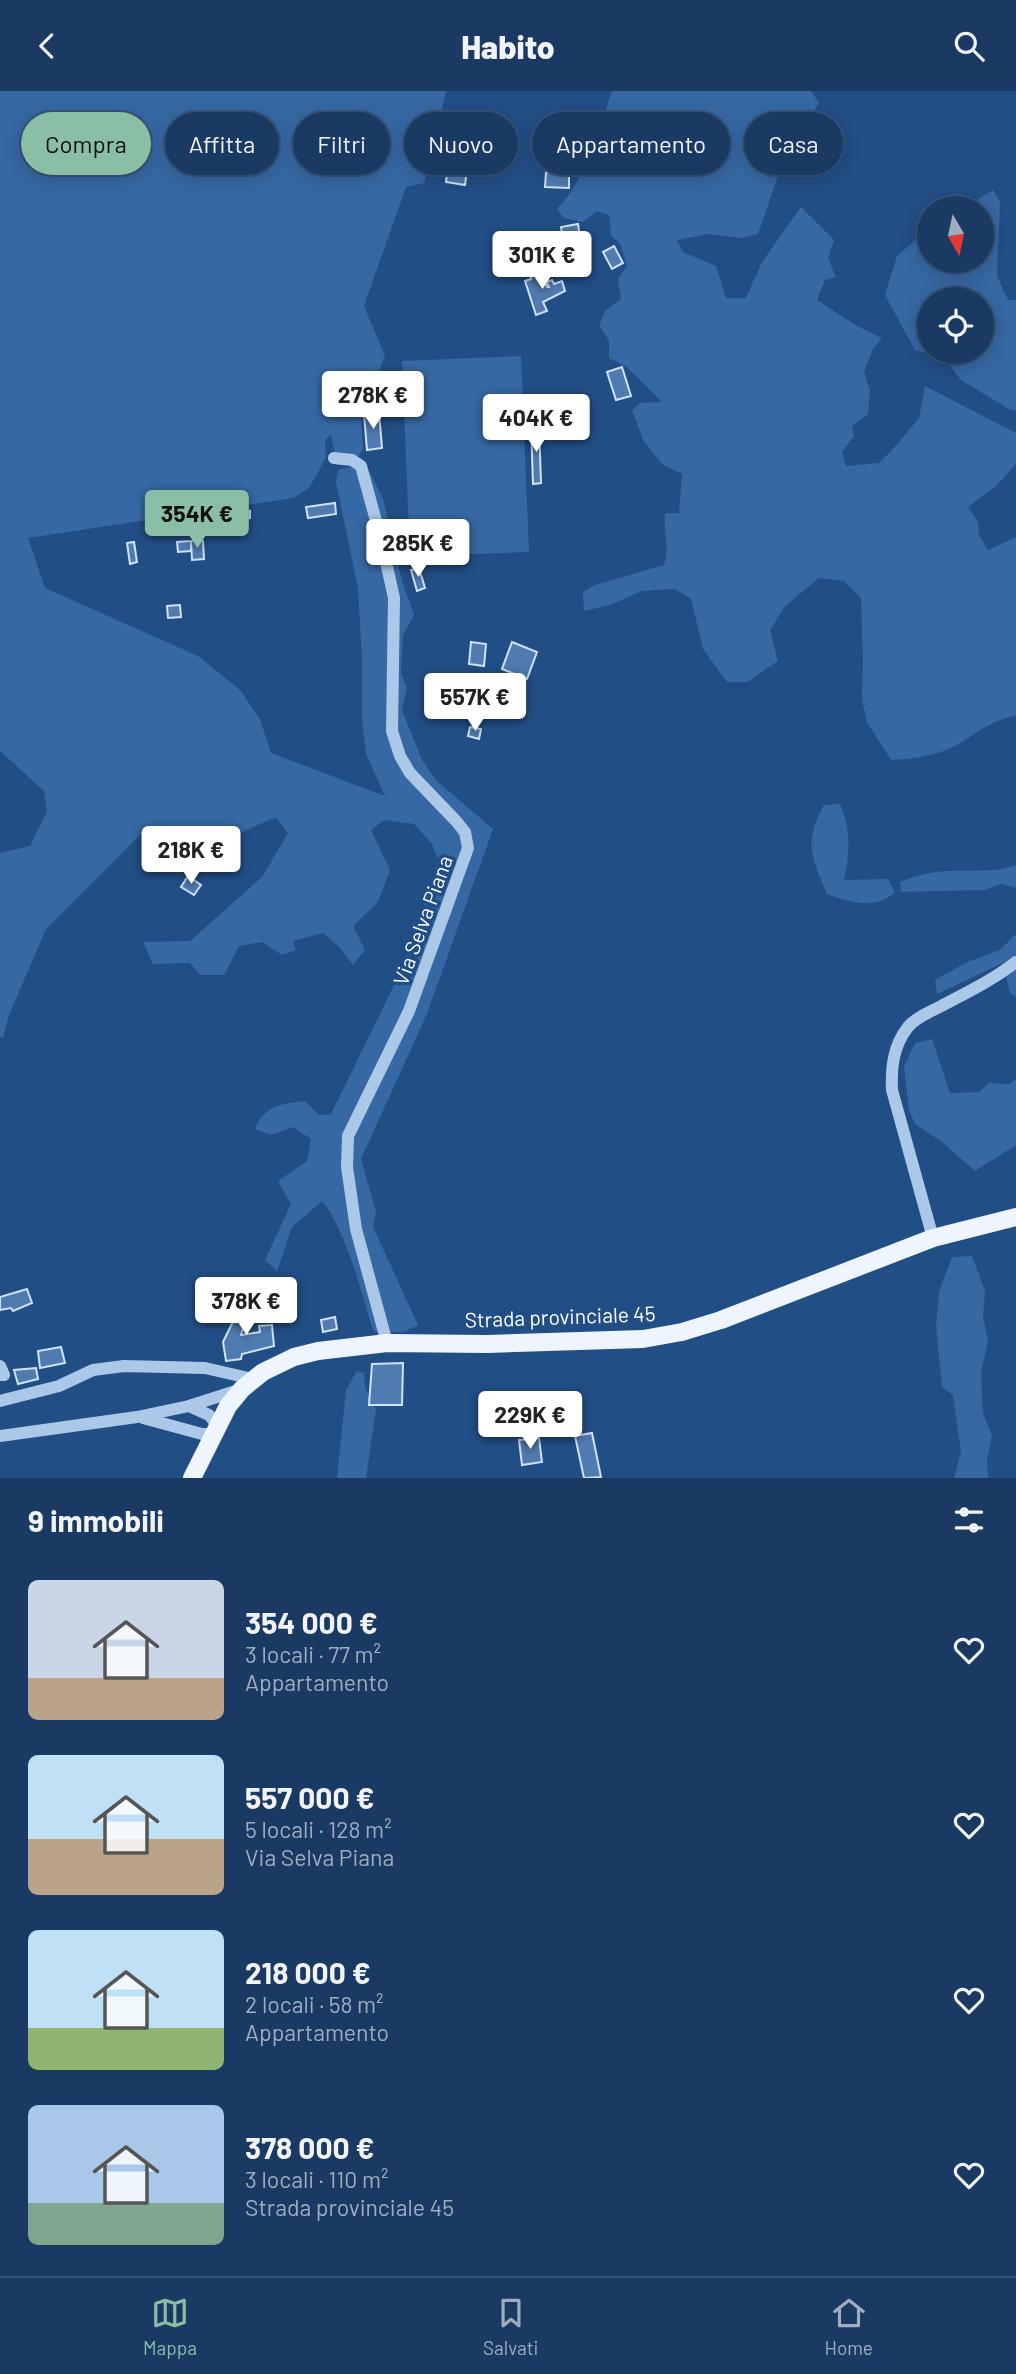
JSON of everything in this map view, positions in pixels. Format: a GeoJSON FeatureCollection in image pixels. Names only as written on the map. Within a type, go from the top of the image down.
{"type":"FeatureCollection","features":[{"type":"Feature","properties":{"kind":"main road","name":"Strada provinciale 45"},"geometry":{"type":"LineString","coordinates":[[195,1470],[228,1406],[248,1384],[277,1364],[294,1357],[318,1351],[387,1343],[643,1339],[682,1332],[933,1238],[1016,1217]]}},
{"type":"Feature","properties":{"kind":"street","name":"Via Selva Piana"},"geometry":{"type":"LineString","coordinates":[[335,459],[352,460],[361,466],[365,474],[394,599],[392,731],[400,755],[410,773],[465,832],[468,848],[409,1011],[348,1136],[347,1167],[356,1229],[387,1343]]}},
{"type":"Feature","properties":{"kind":"street"},"geometry":{"type":"LineString","coordinates":[[933,1238],[892,1090],[894,1053],[908,1027],[918,1019],[983,985],[1016,962]]}},
{"type":"Feature","properties":{"kind":"street"},"geometry":{"type":"LineString","coordinates":[[0,1366],[4,1375],[0,1375]]}},
{"type":"Feature","properties":{"kind":"street"},"geometry":{"type":"LineString","coordinates":[[0,1401],[59,1386],[93,1370],[124,1366],[205,1368],[248,1384]]}},
{"type":"Feature","properties":{"kind":"street"},"geometry":{"type":"LineString","coordinates":[[0,1436],[137,1417],[189,1406],[248,1384]]}},
{"type":"Feature","properties":{"kind":"street"},"geometry":{"type":"LineString","coordinates":[[137,1417],[202,1434],[216,1430],[209,1415],[189,1406]]}},
{"type":"Feature","properties":{"kind":"street"},"geometry":{"type":"LineString","coordinates":[[187,1429],[197,1447],[195,1470]]}},
{"type":"Feature","properties":{"kind":"shaded area"},"geometry":{"type":"Polygon","coordinates":[[[0,91],[446,91],[441,112],[404,112],[404,175],[426,175],[424,183],[406,187],[364,306],[385,356],[375,381],[375,409],[361,413],[363,449],[359,456],[335,456],[331,435],[325,440],[326,458],[309,488],[293,498],[28,538],[45,588],[198,656],[240,690],[260,719],[271,753],[385,796],[366,754],[362,720],[358,588],[336,482],[338,470],[355,466],[370,472],[383,499],[402,581],[414,615],[403,635],[401,673],[407,688],[402,710],[422,760],[437,781],[493,829],[427,1014],[361,1159],[376,1212],[373,1227],[418,1325],[404,1332],[374,1332],[346,1246],[322,1201],[292,1227],[277,1271],[265,1260],[291,1204],[278,1181],[307,1161],[311,1139],[293,1127],[271,1135],[255,1129],[269,1110],[288,1103],[305,1101],[319,1115],[331,1114],[401,971],[439,862],[432,844],[414,824],[384,820],[371,830],[390,870],[378,902],[353,926],[365,950],[353,965],[341,949],[323,933],[293,941],[296,950],[282,955],[262,942],[239,946],[224,975],[200,975],[190,963],[153,964],[143,942],[190,941],[262,877],[288,833],[276,817],[242,832],[142,833],[46,929],[9,1015],[3,1038],[0,1037],[0,853],[30,846],[47,811],[44,791],[0,751],[0,91]]]}},
{"type":"Feature","properties":{"kind":"shaded area"},"geometry":{"type":"Polygon","coordinates":[[[612,91],[811,91],[819,103],[813,112],[744,112],[744,175],[778,175],[758,234],[742,238],[707,234],[677,240],[683,252],[716,266],[726,298],[746,298],[762,262],[801,207],[834,240],[828,258],[836,277],[825,280],[817,300],[857,326],[882,338],[873,349],[864,372],[870,391],[868,414],[852,426],[854,436],[842,452],[846,466],[879,463],[893,449],[919,418],[925,386],[1016,433],[1016,464],[996,486],[968,507],[978,522],[979,535],[988,550],[1016,537],[1016,716],[986,726],[955,746],[939,752],[891,760],[867,722],[862,700],[861,598],[844,581],[819,578],[785,606],[770,630],[778,661],[747,682],[727,682],[703,649],[691,599],[675,589],[642,591],[610,605],[584,611],[583,592],[595,585],[664,565],[665,513],[679,513],[682,474],[663,465],[643,440],[632,410],[640,403],[662,402],[627,367],[609,358],[609,340],[599,326],[605,311],[621,299],[618,278],[627,266],[620,244],[611,235],[609,215],[597,211],[583,222],[564,218],[557,209],[581,175],[730,175],[730,112],[605,112],[612,91]]]}},
{"type":"Feature","properties":{"kind":"shaded area"},"geometry":{"type":"Polygon","coordinates":[[[993,190],[1000,202],[997,276],[1008,300],[1016,300],[1016,411],[961,380],[949,364],[994,364],[994,287],[917,287],[915,350],[885,295],[897,256],[917,238],[917,273],[994,273],[994,196],[983,196],[993,190]]]}},
{"type":"Feature","properties":{"kind":"shaded area"},"geometry":{"type":"Polygon","coordinates":[[[521,356],[529,552],[410,556],[402,361],[521,356]]]}},
{"type":"Feature","properties":{"kind":"shaded area"},"geometry":{"type":"Polygon","coordinates":[[[840,804],[846,822],[848,842],[844,880],[888,879],[895,892],[887,898],[862,903],[827,894],[814,860],[812,840],[817,818],[824,805],[840,804]]]}},
{"type":"Feature","properties":{"kind":"shaded area"},"geometry":{"type":"Polygon","coordinates":[[[1016,865],[1016,888],[1001,884],[985,890],[901,892],[900,882],[924,874],[991,870],[1016,865]]]}},
{"type":"Feature","properties":{"kind":"shaded area"},"geometry":{"type":"Polygon","coordinates":[[[1016,934],[1016,997],[1010,993],[1003,963],[937,994],[935,980],[965,963],[1000,950],[1016,934]]]}},
{"type":"Feature","properties":{"kind":"shaded area"},"geometry":{"type":"Polygon","coordinates":[[[932,1039],[950,1093],[979,1092],[989,1083],[1010,1084],[1016,1079],[1016,1145],[975,1171],[942,1142],[915,1124],[909,1110],[904,1067],[915,1043],[932,1039]]]}},
{"type":"Feature","properties":{"kind":"shaded area"},"geometry":{"type":"Polygon","coordinates":[[[972,1256],[985,1291],[983,1316],[988,1341],[981,1373],[983,1413],[992,1436],[987,1460],[988,1478],[954,1478],[961,1452],[953,1395],[942,1387],[936,1326],[939,1292],[952,1257],[972,1256]]]}},
{"type":"Feature","properties":{"kind":"shaded area"},"geometry":{"type":"Polygon","coordinates":[[[357,1371],[364,1373],[365,1387],[376,1409],[366,1478],[337,1478],[346,1390],[357,1371]]]}},
{"type":"Feature","properties":{"kind":"building"},"geometry":{"type":"Polygon","coordinates":[[[447,175],[466,175],[465,185],[446,182],[447,175]]]}},
{"type":"Feature","properties":{"kind":"building"},"geometry":{"type":"Polygon","coordinates":[[[546,175],[569,175],[569,188],[545,187],[546,175]]]}},
{"type":"Feature","properties":{"kind":"building"},"geometry":{"type":"Polygon","coordinates":[[[578,224],[581,244],[564,247],[561,227],[578,224]]]}},
{"type":"Feature","properties":{"kind":"building"},"geometry":{"type":"Polygon","coordinates":[[[563,237],[564,247],[556,248],[554,239],[563,237]]]}},
{"type":"Feature","properties":{"kind":"building"},"geometry":{"type":"Polygon","coordinates":[[[614,246],[623,263],[612,269],[603,252],[614,246]]]}},
{"type":"Feature","properties":{"kind":"building"},"geometry":{"type":"Polygon","coordinates":[[[537,267],[547,287],[547,282],[552,280],[554,284],[562,281],[565,291],[543,302],[547,311],[536,315],[525,281],[531,279],[530,270],[537,267]]]}},
{"type":"Feature","properties":{"kind":"building"},"geometry":{"type":"Polygon","coordinates":[[[622,367],[631,396],[616,400],[607,372],[622,367]]]}},
{"type":"Feature","properties":{"kind":"building"},"geometry":{"type":"Polygon","coordinates":[[[379,412],[382,448],[367,450],[364,414],[379,412]]]}},
{"type":"Feature","properties":{"kind":"building"},"geometry":{"type":"Polygon","coordinates":[[[531,425],[539,425],[541,483],[533,484],[531,425]]]}},
{"type":"Feature","properties":{"kind":"building"},"geometry":{"type":"Polygon","coordinates":[[[335,503],[336,514],[308,518],[306,507],[335,503]]]}},
{"type":"Feature","properties":{"kind":"building"},"geometry":{"type":"Polygon","coordinates":[[[250,511],[250,518],[227,521],[226,514],[250,511]]]}},
{"type":"Feature","properties":{"kind":"building"},"geometry":{"type":"Polygon","coordinates":[[[191,541],[191,551],[178,552],[177,542],[191,541]]]}},
{"type":"Feature","properties":{"kind":"building"},"geometry":{"type":"Polygon","coordinates":[[[191,541],[203,541],[204,559],[192,560],[191,541]]]}},
{"type":"Feature","properties":{"kind":"building"},"geometry":{"type":"Polygon","coordinates":[[[134,542],[137,562],[130,564],[127,543],[134,542]]]}},
{"type":"Feature","properties":{"kind":"building"},"geometry":{"type":"Polygon","coordinates":[[[419,568],[425,588],[417,591],[411,570],[419,568]]]}},
{"type":"Feature","properties":{"kind":"building"},"geometry":{"type":"Polygon","coordinates":[[[180,605],[181,617],[168,618],[167,606],[180,605]]]}},
{"type":"Feature","properties":{"kind":"building"},"geometry":{"type":"Polygon","coordinates":[[[471,642],[486,644],[484,666],[469,664],[471,642]]]}},
{"type":"Feature","properties":{"kind":"building"},"geometry":{"type":"Polygon","coordinates":[[[512,642],[537,652],[527,679],[502,669],[512,642]]]}},
{"type":"Feature","properties":{"kind":"building"},"geometry":{"type":"Polygon","coordinates":[[[485,682],[497,685],[493,699],[481,695],[485,682]]]}},
{"type":"Feature","properties":{"kind":"building"},"geometry":{"type":"Polygon","coordinates":[[[479,698],[491,701],[489,712],[477,709],[479,698]]]}},
{"type":"Feature","properties":{"kind":"building"},"geometry":{"type":"Polygon","coordinates":[[[470,727],[481,729],[479,739],[468,736],[470,727]]]}},
{"type":"Feature","properties":{"kind":"building"},"geometry":{"type":"Polygon","coordinates":[[[188,876],[201,885],[194,895],[181,887],[188,876]]]}},
{"type":"Feature","properties":{"kind":"building"},"geometry":{"type":"Polygon","coordinates":[[[27,1289],[32,1303],[13,1311],[11,1308],[0,1310],[0,1297],[27,1289]]]}},
{"type":"Feature","properties":{"kind":"building"},"geometry":{"type":"Polygon","coordinates":[[[244,1299],[251,1301],[241,1335],[260,1332],[259,1326],[272,1325],[274,1346],[242,1354],[241,1359],[226,1361],[223,1342],[244,1299]]]}},
{"type":"Feature","properties":{"kind":"building"},"geometry":{"type":"Polygon","coordinates":[[[335,1317],[337,1329],[323,1332],[321,1320],[335,1317]]]}},
{"type":"Feature","properties":{"kind":"building"},"geometry":{"type":"Polygon","coordinates":[[[61,1347],[65,1363],[40,1368],[38,1351],[61,1347]]]}},
{"type":"Feature","properties":{"kind":"building"},"geometry":{"type":"Polygon","coordinates":[[[403,1363],[402,1405],[369,1405],[372,1364],[403,1363]]]}},
{"type":"Feature","properties":{"kind":"building"},"geometry":{"type":"Polygon","coordinates":[[[36,1368],[38,1379],[18,1384],[14,1370],[36,1368]]]}},
{"type":"Feature","properties":{"kind":"building"},"geometry":{"type":"Polygon","coordinates":[[[592,1433],[601,1477],[584,1478],[575,1436],[592,1433]]]}},
{"type":"Feature","properties":{"kind":"building"},"geometry":{"type":"Polygon","coordinates":[[[539,1438],[542,1462],[522,1465],[519,1440],[539,1438]]]}}]}
